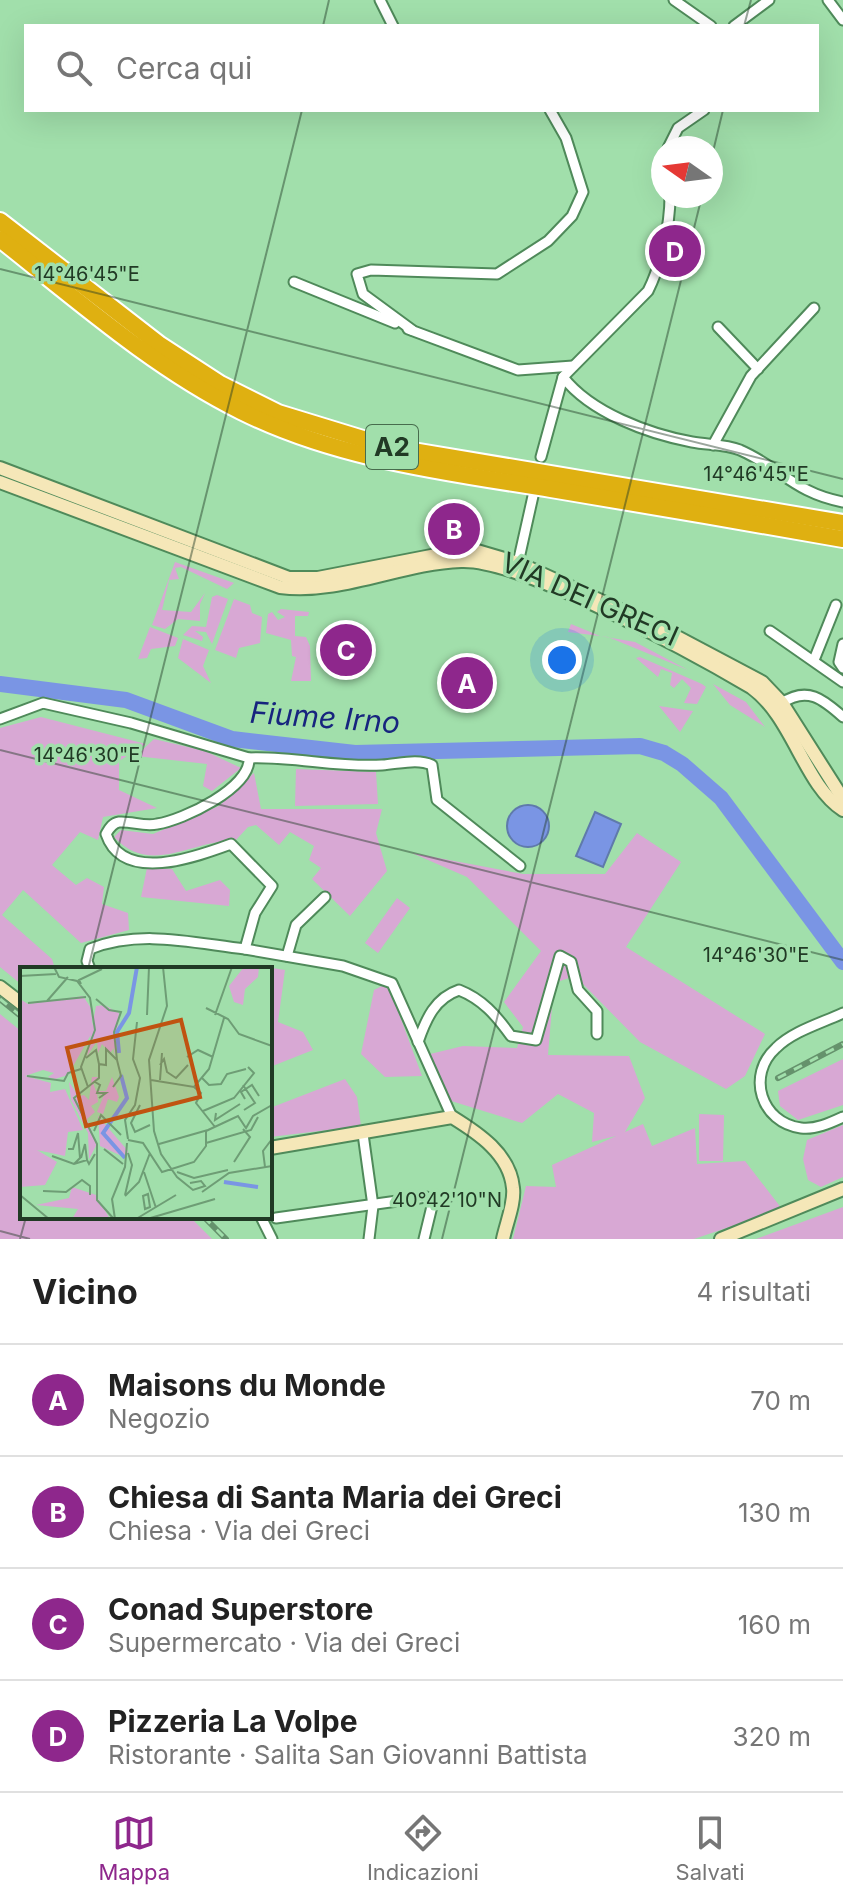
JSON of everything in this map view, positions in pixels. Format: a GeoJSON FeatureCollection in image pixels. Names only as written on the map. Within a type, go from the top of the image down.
{"type":"FeatureCollection","features":[{"type":"Feature","properties":{"kind":"highway","name":"A2"},"geometry":{"type":"LineString","coordinates":[[0,221],[160,345],[220,384],[278,413],[389,447],[843,523]]}},
{"type":"Feature","properties":{"kind":"highway","name":"A2"},"geometry":{"type":"LineString","coordinates":[[0,239],[156,357],[214,396],[274,426],[328,445],[462,474],[843,539]]}},
{"type":"Feature","properties":{"kind":"main road","name":"VIA DEI GRECI"},"geometry":{"type":"LineString","coordinates":[[0,468],[289,578],[318,578],[457,551],[477,551],[518,563],[606,602],[754,677],[782,703],[843,799]]}},
{"type":"Feature","properties":{"kind":"main road","name":"VIA DEI GRECI"},"geometry":{"type":"LineString","coordinates":[[0,482],[280,587],[322,586],[462,560],[507,569],[616,617],[758,692],[779,715],[827,796],[843,810]]}},
{"type":"Feature","properties":{"kind":"main road"},"geometry":{"type":"LineString","coordinates":[[0,987],[20,1002]]}},
{"type":"Feature","properties":{"kind":"main road"},"geometry":{"type":"LineString","coordinates":[[272,1148],[452,1117],[482,1136],[502,1158],[513,1189],[503,1239]]}},
{"type":"Feature","properties":{"kind":"main road"},"geometry":{"type":"LineString","coordinates":[[721,1239],[843,1189]]}},
{"type":"Feature","properties":{"kind":"street"},"geometry":{"type":"LineString","coordinates":[[380,0],[392,24]]}},
{"type":"Feature","properties":{"kind":"street"},"geometry":{"type":"LineString","coordinates":[[674,0],[708,24]]}},
{"type":"Feature","properties":{"kind":"street"},"geometry":{"type":"LineString","coordinates":[[737,24],[769,0]]}},
{"type":"Feature","properties":{"kind":"street"},"geometry":{"type":"LineString","coordinates":[[828,0],[843,20]]}},
{"type":"Feature","properties":{"kind":"street"},"geometry":{"type":"LineString","coordinates":[[412,330],[363,294],[357,274],[371,270],[497,274],[548,241],[572,216],[583,192],[566,138],[551,112]]}},
{"type":"Feature","properties":{"kind":"street"},"geometry":{"type":"LineString","coordinates":[[674,136],[678,128],[701,112]]}},
{"type":"Feature","properties":{"kind":"street"},"geometry":{"type":"LineString","coordinates":[[541,457],[563,377],[648,291],[658,265],[670,208]]}},
{"type":"Feature","properties":{"kind":"street"},"geometry":{"type":"LineString","coordinates":[[294,282],[518,370],[573,366]]}},
{"type":"Feature","properties":{"kind":"street"},"geometry":{"type":"LineString","coordinates":[[713,445],[758,369],[814,308]]}},
{"type":"Feature","properties":{"kind":"street"},"geometry":{"type":"LineString","coordinates":[[718,327],[758,369]]}},
{"type":"Feature","properties":{"kind":"street"},"geometry":{"type":"LineString","coordinates":[[563,377],[571,388],[620,418],[664,435],[747,453],[803,491],[843,502]]}},
{"type":"Feature","properties":{"kind":"street"},"geometry":{"type":"LineString","coordinates":[[518,563],[533,496]]}},
{"type":"Feature","properties":{"kind":"street"},"geometry":{"type":"LineString","coordinates":[[814,660],[836,605]]}},
{"type":"Feature","properties":{"kind":"street"},"geometry":{"type":"LineString","coordinates":[[770,631],[843,682]]}},
{"type":"Feature","properties":{"kind":"street"},"geometry":{"type":"LineString","coordinates":[[843,644],[839,662],[843,668]]}},
{"type":"Feature","properties":{"kind":"street"},"geometry":{"type":"LineString","coordinates":[[782,703],[800,694],[815,695],[843,717]]}},
{"type":"Feature","properties":{"kind":"street"},"geometry":{"type":"LineString","coordinates":[[0,719],[43,703],[131,723],[249,758],[276,756],[378,765],[423,761],[432,765],[437,800],[520,866]]}},
{"type":"Feature","properties":{"kind":"street"},"geometry":{"type":"LineString","coordinates":[[245,949],[255,913],[272,886],[231,844],[195,859],[162,863],[124,859],[110,847],[106,834],[111,825],[120,822],[157,824],[200,810],[243,777],[249,758]]}},
{"type":"Feature","properties":{"kind":"street"},"geometry":{"type":"LineString","coordinates":[[287,956],[296,925],[325,897]]}},
{"type":"Feature","properties":{"kind":"street"},"geometry":{"type":"LineString","coordinates":[[89,967],[87,961],[90,949],[130,938],[155,937],[343,966],[392,983],[452,1117]]}},
{"type":"Feature","properties":{"kind":"street"},"geometry":{"type":"LineString","coordinates":[[418,1042],[426,1021],[443,996],[459,990],[473,996],[494,1013],[511,1036],[536,1040],[560,956],[571,962],[578,990],[597,1011],[597,1034]]}},
{"type":"Feature","properties":{"kind":"street"},"geometry":{"type":"LineString","coordinates":[[843,1013],[782,1043],[765,1063],[760,1080],[762,1098],[770,1112],[785,1124],[813,1128],[843,1117]]}},
{"type":"Feature","properties":{"kind":"street"},"geometry":{"type":"LineString","coordinates":[[363,1134],[373,1206],[369,1239]]}},
{"type":"Feature","properties":{"kind":"street"},"geometry":{"type":"LineString","coordinates":[[276,1218],[431,1199],[432,1210],[424,1239]]}},
{"type":"Feature","properties":{"kind":"street"},"geometry":{"type":"LineString","coordinates":[[262,1219],[272,1239]]}},
{"type":"Feature","properties":{"kind":"shaded area"},"geometry":{"type":"Polygon","coordinates":[[[175,562],[234,583],[227,589],[181,567],[175,568],[179,579],[169,580],[162,610],[191,612],[205,593],[200,604],[200,621],[178,619],[165,629],[152,625],[175,562]]]}},
{"type":"Feature","properties":{"kind":"shaded area"},"geometry":{"type":"Polygon","coordinates":[[[217,595],[228,599],[212,644],[206,632],[195,631],[203,637],[202,641],[183,635],[192,626],[206,627],[212,597],[217,595]]]}},
{"type":"Feature","properties":{"kind":"shaded area"},"geometry":{"type":"Polygon","coordinates":[[[234,599],[250,605],[252,613],[262,617],[260,643],[239,648],[236,658],[215,650],[234,599]]]}},
{"type":"Feature","properties":{"kind":"shaded area"},"geometry":{"type":"Polygon","coordinates":[[[281,609],[309,612],[308,616],[295,616],[295,636],[306,637],[310,646],[311,681],[291,681],[296,657],[292,656],[291,640],[266,633],[268,614],[272,612],[278,620],[285,617],[277,612],[281,609]]]}},
{"type":"Feature","properties":{"kind":"shaded area"},"geometry":{"type":"Polygon","coordinates":[[[571,624],[600,636],[568,632],[571,624]]]}},
{"type":"Feature","properties":{"kind":"shaded area"},"geometry":{"type":"Polygon","coordinates":[[[150,627],[178,638],[175,646],[151,649],[147,658],[138,659],[150,627]]]}},
{"type":"Feature","properties":{"kind":"shaded area"},"geometry":{"type":"Polygon","coordinates":[[[610,638],[635,642],[688,670],[610,638]]]}},
{"type":"Feature","properties":{"kind":"shaded area"},"geometry":{"type":"Polygon","coordinates":[[[183,639],[209,650],[203,666],[211,683],[178,658],[183,639]]]}},
{"type":"Feature","properties":{"kind":"shaded area"},"geometry":{"type":"Polygon","coordinates":[[[640,657],[706,687],[697,704],[684,703],[691,688],[682,679],[674,688],[670,685],[672,673],[661,669],[658,677],[636,658],[640,657]]]}},
{"type":"Feature","properties":{"kind":"shaded area"},"geometry":{"type":"Polygon","coordinates":[[[713,684],[746,702],[765,727],[730,705],[713,684]]]}},
{"type":"Feature","properties":{"kind":"shaded area"},"geometry":{"type":"Polygon","coordinates":[[[659,706],[693,711],[680,732],[659,706]]]}},
{"type":"Feature","properties":{"kind":"shaded area"},"geometry":{"type":"Polygon","coordinates":[[[41,717],[146,744],[119,761],[119,790],[157,808],[103,817],[98,840],[80,832],[52,865],[76,885],[87,878],[104,887],[102,904],[128,913],[129,930],[81,943],[23,890],[2,915],[52,959],[54,967],[20,967],[20,983],[0,967],[0,728],[41,717]]]}},
{"type":"Feature","properties":{"kind":"shaded area"},"geometry":{"type":"Polygon","coordinates":[[[154,739],[205,751],[241,768],[212,791],[203,786],[207,764],[136,756],[154,739]]]}},
{"type":"Feature","properties":{"kind":"shaded area"},"geometry":{"type":"Polygon","coordinates":[[[296,769],[376,772],[378,804],[295,806],[296,769]]]}},
{"type":"Feature","properties":{"kind":"shaded area"},"geometry":{"type":"Polygon","coordinates":[[[254,773],[261,809],[382,809],[376,833],[387,871],[350,916],[312,879],[321,868],[309,860],[314,846],[290,832],[279,845],[256,825],[248,827],[235,841],[157,855],[128,849],[114,837],[121,830],[153,834],[219,806],[254,773]]]}},
{"type":"Feature","properties":{"kind":"shaded area"},"geometry":{"type":"Polygon","coordinates":[[[637,833],[681,862],[626,947],[765,1034],[745,1076],[726,1089],[640,1042],[575,976],[554,983],[548,1055],[629,1056],[645,1098],[625,1132],[643,1124],[652,1146],[695,1128],[697,1164],[745,1161],[782,1209],[694,1239],[513,1239],[526,1186],[556,1187],[552,1165],[616,1136],[592,1142],[594,1113],[558,1094],[522,1123],[448,1100],[426,1055],[463,1046],[517,1048],[523,1027],[504,1002],[541,951],[467,877],[412,853],[523,874],[605,874],[637,833]]]}},
{"type":"Feature","properties":{"kind":"shaded area"},"geometry":{"type":"Polygon","coordinates":[[[147,868],[172,869],[186,891],[220,880],[230,890],[229,906],[141,897],[147,868]]]}},
{"type":"Feature","properties":{"kind":"shaded area"},"geometry":{"type":"Polygon","coordinates":[[[397,898],[410,908],[378,953],[365,943],[397,898]]]}},
{"type":"Feature","properties":{"kind":"shaded area"},"geometry":{"type":"Polygon","coordinates":[[[272,968],[285,970],[278,1022],[303,1032],[313,1050],[272,1066],[272,968]]]}},
{"type":"Feature","properties":{"kind":"shaded area"},"geometry":{"type":"Polygon","coordinates":[[[384,985],[391,992],[422,1076],[385,1077],[361,1054],[374,990],[384,985]]]}},
{"type":"Feature","properties":{"kind":"shaded area"},"geometry":{"type":"Polygon","coordinates":[[[0,1014],[20,1030],[20,1219],[192,1219],[212,1239],[0,1239],[0,1014]]]}},
{"type":"Feature","properties":{"kind":"shaded area"},"geometry":{"type":"Polygon","coordinates":[[[843,1059],[843,1105],[798,1120],[780,1106],[778,1091],[843,1059]]]}},
{"type":"Feature","properties":{"kind":"shaded area"},"geometry":{"type":"Polygon","coordinates":[[[345,1079],[357,1097],[361,1126],[272,1137],[272,1107],[345,1079]]]}},
{"type":"Feature","properties":{"kind":"shaded area"},"geometry":{"type":"Polygon","coordinates":[[[699,1114],[724,1115],[723,1161],[699,1161],[699,1114]]]}},
{"type":"Feature","properties":{"kind":"shaded area"},"geometry":{"type":"Polygon","coordinates":[[[843,1125],[843,1177],[821,1187],[808,1180],[803,1159],[807,1140],[843,1125]]]}},
{"type":"Feature","properties":{"kind":"shaded area"},"geometry":{"type":"Polygon","coordinates":[[[843,1207],[843,1239],[756,1239],[843,1207]]]}},
{"type":"Feature","properties":{"kind":"water"},"geometry":{"type":"Polygon","coordinates":[[[528,805],[543,811],[549,826],[543,841],[528,847],[513,841],[507,826],[513,811],[528,805]]]}},
{"type":"Feature","properties":{"kind":"water"},"geometry":{"type":"Polygon","coordinates":[[[595,812],[621,824],[603,867],[576,856],[595,812]]]}},
{"type":"Feature","properties":{"kind":"waterway","name":"Fiume Irno"},"geometry":{"type":"LineString","coordinates":[[0,684],[126,700],[232,739],[355,753],[640,746],[664,753],[682,764],[721,798],[843,962]]}},
{"type":"Feature","properties":{"kind":"railway"},"geometry":{"type":"LineString","coordinates":[[0,999],[20,1015]]}},
{"type":"Feature","properties":{"kind":"railway"},"geometry":{"type":"LineString","coordinates":[[778,1078],[843,1044]]}},
{"type":"Feature","properties":{"kind":"railway"},"geometry":{"type":"LineString","coordinates":[[206,1219],[226,1239]]}},
{"type":"Feature","properties":{"kind":"place","name":"Pizzeria La Volpe"},"geometry":{"type":"Point","coordinates":[675,251]}},
{"type":"Feature","properties":{"kind":"place","name":"Chiesa di Santa Maria dei Greci"},"geometry":{"type":"Point","coordinates":[454,529]}},
{"type":"Feature","properties":{"kind":"place","name":"Conad Superstore"},"geometry":{"type":"Point","coordinates":[346,650]}},
{"type":"Feature","properties":{"kind":"place","name":"Maisons du Monde"},"geometry":{"type":"Point","coordinates":[467,683]}}]}
